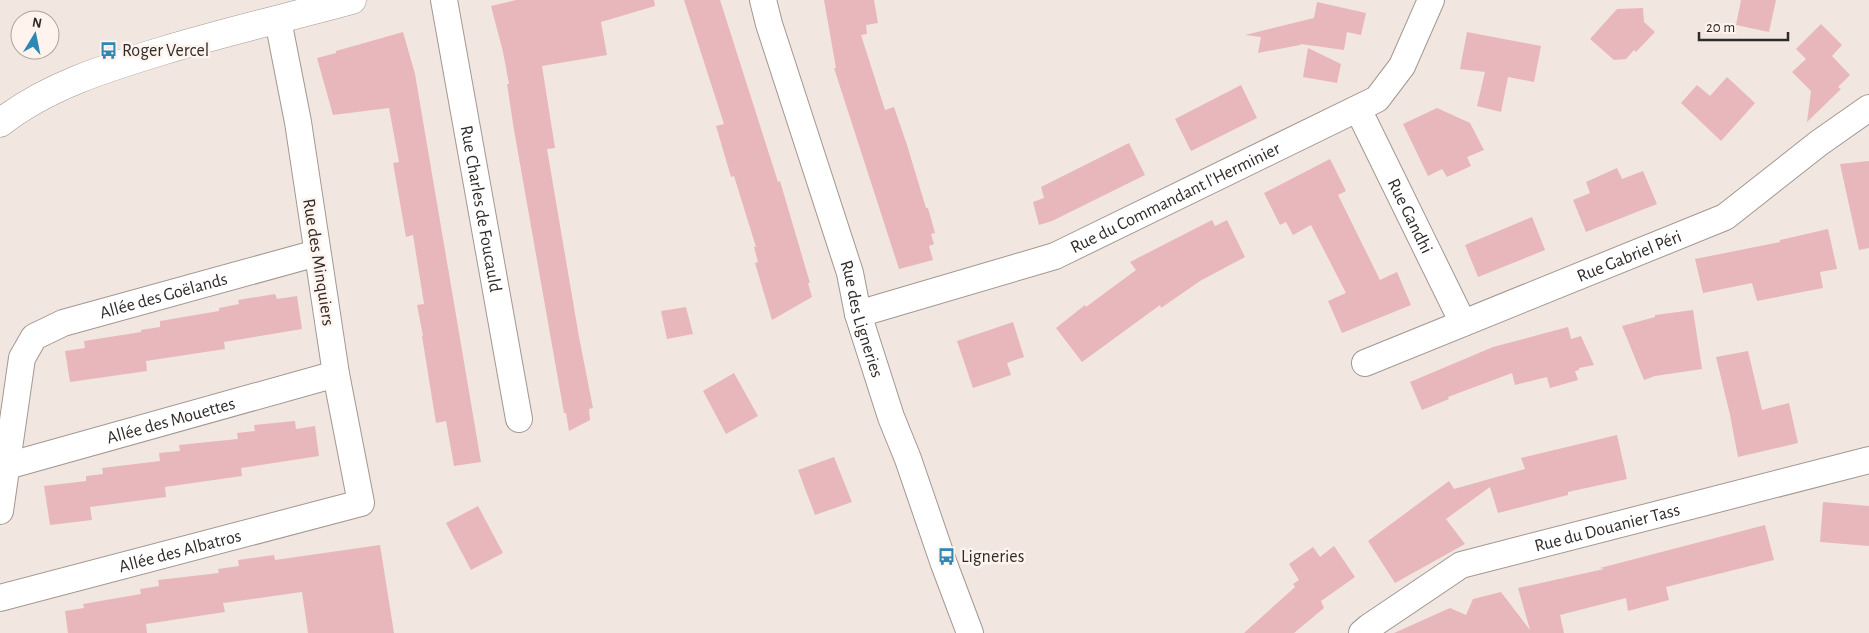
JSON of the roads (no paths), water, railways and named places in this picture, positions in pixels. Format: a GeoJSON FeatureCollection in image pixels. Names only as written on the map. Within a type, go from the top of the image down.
{"type":"FeatureCollection","features":[{"type":"Feature","properties":{"kind":"street"},"geometry":{"type":"LineString","coordinates":[[0,123],[44,96],[86,76],[189,43],[352,0]]}},
{"type":"Feature","properties":{"kind":"street","name":"Rue Charles de Foucauld"},"geometry":{"type":"LineString","coordinates":[[444,0],[519,419]]}},
{"type":"Feature","properties":{"kind":"street","name":"Rue des Ligneries"},"geometry":{"type":"LineString","coordinates":[[762,0],[850,273],[858,314],[891,417],[908,459],[970,633]]}},
{"type":"Feature","properties":{"kind":"street","name":"Rue du Commandant l'Herminier"},"geometry":{"type":"LineString","coordinates":[[858,314],[1055,256],[1377,99],[1402,66],[1431,0]]}},
{"type":"Feature","properties":{"kind":"street","name":"Rue des Minquiers"},"geometry":{"type":"LineString","coordinates":[[278,20],[298,122],[336,374],[361,503]]}},
{"type":"Feature","properties":{"kind":"street","name":"Rue Gabriel Péri"},"geometry":{"type":"LineString","coordinates":[[1365,363],[1725,218],[1819,143],[1869,108]]}},
{"type":"Feature","properties":{"kind":"street","name":"Rue Gandhi"},"geometry":{"type":"LineString","coordinates":[[1358,109],[1463,323]]}},
{"type":"Feature","properties":{"kind":"street","name":"Allée des Goëlands"},"geometry":{"type":"LineString","coordinates":[[7,466],[22,358],[34,337],[62,323],[317,253]]}},
{"type":"Feature","properties":{"kind":"street","name":"Allée des Mouettes"},"geometry":{"type":"LineString","coordinates":[[7,466],[336,374]]}},
{"type":"Feature","properties":{"kind":"street","name":"Rue du Douanier Tass"},"geometry":{"type":"LineString","coordinates":[[1362,633],[1461,565],[1869,460]]}},
{"type":"Feature","properties":{"kind":"street"},"geometry":{"type":"LineString","coordinates":[[0,511],[7,466]]}},
{"type":"Feature","properties":{"kind":"street","name":"Allée des Albatros"},"geometry":{"type":"LineString","coordinates":[[0,598],[361,503]]}},
{"type":"Feature","properties":{"kind":"place","name":"Roger Vercel"},"geometry":{"type":"Point","coordinates":[108,50]}},
{"type":"Feature","properties":{"kind":"place","name":"Ligneries"},"geometry":{"type":"Point","coordinates":[947,556]}}]}
